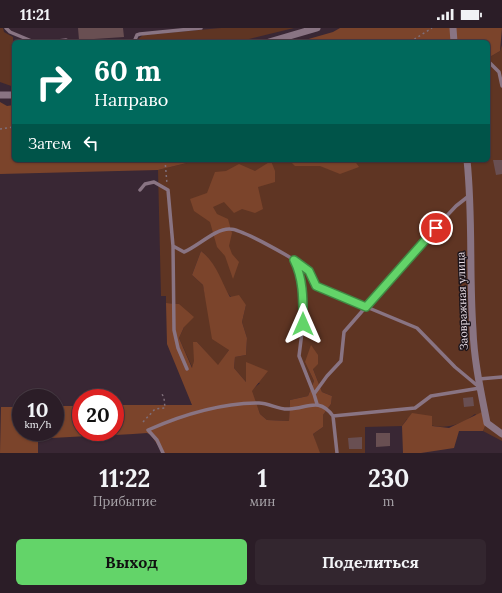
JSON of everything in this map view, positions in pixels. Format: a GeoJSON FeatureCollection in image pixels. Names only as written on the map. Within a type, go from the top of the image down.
{"type":"FeatureCollection","features":[{"type":"Feature","properties":{"kind":"street"},"geometry":{"type":"LineString","coordinates":[[453,28],[454,40]]}},
{"type":"Feature","properties":{"kind":"street"},"geometry":{"type":"LineString","coordinates":[[276,40],[312,29]]}},
{"type":"Feature","properties":{"kind":"street"},"geometry":{"type":"LineString","coordinates":[[0,95],[12,95]]}},
{"type":"Feature","properties":{"kind":"street","name":"Заовражная улица"},"geometry":{"type":"LineString","coordinates":[[466,162],[470,194],[473,331],[480,388],[488,423],[502,434]]}},
{"type":"Feature","properties":{"kind":"lane"},"geometry":{"type":"LineString","coordinates":[[6,28],[10,32],[29,40]]}},
{"type":"Feature","properties":{"kind":"lane"},"geometry":{"type":"LineString","coordinates":[[135,40],[140,34],[201,28]]}},
{"type":"Feature","properties":{"kind":"lane"},"geometry":{"type":"LineString","coordinates":[[490,63],[499,72],[502,86]]}},
{"type":"Feature","properties":{"kind":"lane"},"geometry":{"type":"LineString","coordinates":[[140,190],[145,184],[154,182],[168,190],[173,246],[174,330],[178,348],[186,369]]}},
{"type":"Feature","properties":{"kind":"lane"},"geometry":{"type":"LineString","coordinates":[[314,394],[326,376],[341,361],[344,332],[451,212],[470,194]]}},
{"type":"Feature","properties":{"kind":"lane"},"geometry":{"type":"LineString","coordinates":[[173,246],[184,252],[218,232],[229,229],[243,232],[294,260],[309,271],[316,286],[417,328],[455,367],[480,388]]}},
{"type":"Feature","properties":{"kind":"lane"},"geometry":{"type":"LineString","coordinates":[[294,260],[300,272],[303,298],[303,324],[299,356],[318,404]]}},
{"type":"Feature","properties":{"kind":"lane"},"geometry":{"type":"LineString","coordinates":[[479,380],[502,377]]}},
{"type":"Feature","properties":{"kind":"lane"},"geometry":{"type":"LineString","coordinates":[[333,416],[415,408],[431,396],[480,388]]}},
{"type":"Feature","properties":{"kind":"lane"},"geometry":{"type":"LineString","coordinates":[[163,453],[157,440],[148,430],[168,421],[221,407],[260,403],[288,409],[318,404],[327,407],[333,416],[338,453]]}},
{"type":"Feature","properties":{"kind":"path"},"geometry":{"type":"LineString","coordinates":[[413,40],[432,28]]}},
{"type":"Feature","properties":{"kind":"path"},"geometry":{"type":"LineString","coordinates":[[0,128],[12,127]]}},
{"type":"Feature","properties":{"kind":"path"},"geometry":{"type":"LineString","coordinates":[[165,162],[168,190]]}},
{"type":"Feature","properties":{"kind":"path"},"geometry":{"type":"LineString","coordinates":[[143,422],[155,409],[164,408],[164,398],[161,392]]}},
{"type":"Feature","properties":{"kind":"shaded area"},"geometry":{"type":"Polygon","coordinates":[[[0,28],[3,28],[4,32],[13,37],[12,86],[0,82],[0,28]]]}},
{"type":"Feature","properties":{"kind":"shaded area"},"geometry":{"type":"Polygon","coordinates":[[[221,28],[294,28],[245,40],[138,40],[143,35],[221,28]]]}},
{"type":"Feature","properties":{"kind":"shaded area"},"geometry":{"type":"Polygon","coordinates":[[[340,28],[502,28],[500,51],[490,57],[490,40],[305,40],[333,32],[340,28]]]}},
{"type":"Feature","properties":{"kind":"shaded area"},"geometry":{"type":"Polygon","coordinates":[[[502,45],[502,441],[483,431],[486,424],[475,414],[458,424],[442,427],[407,419],[402,426],[365,427],[365,453],[319,453],[313,434],[323,427],[323,415],[331,404],[332,396],[322,392],[313,369],[305,362],[314,381],[308,396],[290,400],[289,421],[267,420],[260,414],[251,391],[260,383],[246,382],[234,368],[235,357],[246,355],[247,338],[242,322],[246,305],[230,296],[222,284],[211,261],[201,251],[192,275],[203,285],[208,309],[229,350],[218,366],[197,342],[193,369],[179,338],[184,327],[179,304],[166,303],[166,296],[161,296],[158,170],[191,162],[490,162],[490,57],[500,51],[502,45]]]}},
{"type":"Feature","properties":{"kind":"shaded area"},"geometry":{"type":"Polygon","coordinates":[[[0,102],[7,106],[12,105],[12,162],[191,162],[158,170],[0,174],[0,102]]]}},
{"type":"Feature","properties":{"kind":"shaded area"},"geometry":{"type":"Polygon","coordinates":[[[271,162],[275,171],[275,182],[258,187],[263,209],[255,213],[242,209],[234,213],[224,202],[213,207],[217,214],[228,219],[232,233],[229,246],[232,254],[239,262],[233,279],[225,256],[217,247],[210,222],[194,211],[190,199],[207,193],[215,172],[226,171],[239,164],[255,171],[271,162]]]}},
{"type":"Feature","properties":{"kind":"shaded area"},"geometry":{"type":"Polygon","coordinates":[[[291,162],[355,162],[359,167],[340,174],[320,166],[295,166],[291,162]]]}},
{"type":"Feature","properties":{"kind":"shaded area"},"geometry":{"type":"Polygon","coordinates":[[[201,251],[211,261],[218,272],[230,297],[239,295],[246,305],[242,322],[247,338],[246,355],[235,357],[234,368],[246,382],[246,362],[268,371],[252,391],[260,414],[267,420],[289,421],[290,400],[308,396],[314,381],[305,362],[311,345],[318,355],[318,364],[313,369],[322,392],[332,396],[331,404],[323,415],[323,427],[313,434],[320,453],[163,453],[151,435],[147,433],[124,434],[124,405],[192,405],[167,344],[166,303],[179,304],[194,317],[184,327],[179,338],[192,368],[194,361],[193,342],[197,342],[218,365],[229,350],[212,339],[203,285],[192,275],[201,251]]]}},
{"type":"Feature","properties":{"kind":"shaded area"},"geometry":{"type":"Polygon","coordinates":[[[64,406],[72,406],[72,437],[64,438],[64,406]]]}},
{"type":"Feature","properties":{"kind":"shaded area"},"geometry":{"type":"Polygon","coordinates":[[[1,407],[12,407],[12,441],[38,441],[38,453],[0,453],[1,407]]]}},
{"type":"Feature","properties":{"kind":"shaded area"},"geometry":{"type":"Polygon","coordinates":[[[482,412],[486,424],[483,431],[459,431],[454,448],[421,453],[403,453],[402,426],[412,413],[432,416],[432,426],[449,428],[482,412]]]}},
{"type":"Feature","properties":{"kind":"building"},"geometry":{"type":"Polygon","coordinates":[[[78,28],[123,28],[124,37],[79,40],[78,28]]]}},
{"type":"Feature","properties":{"kind":"building"},"geometry":{"type":"Polygon","coordinates":[[[493,160],[502,160],[502,174],[496,175],[493,160]]]}},
{"type":"Feature","properties":{"kind":"building"},"geometry":{"type":"Polygon","coordinates":[[[473,397],[474,406],[464,407],[463,398],[473,397]]]}},
{"type":"Feature","properties":{"kind":"building"},"geometry":{"type":"Polygon","coordinates":[[[376,433],[390,433],[390,446],[376,447],[376,433]]]}},
{"type":"Feature","properties":{"kind":"building"},"geometry":{"type":"Polygon","coordinates":[[[362,437],[362,449],[349,449],[348,438],[362,437]]]}},
{"type":"Feature","properties":{"kind":"route"},"geometry":{"type":"LineString","coordinates":[[303,324],[303,298],[300,272],[294,260],[309,271],[316,286],[366,307],[436,228]]}}]}
